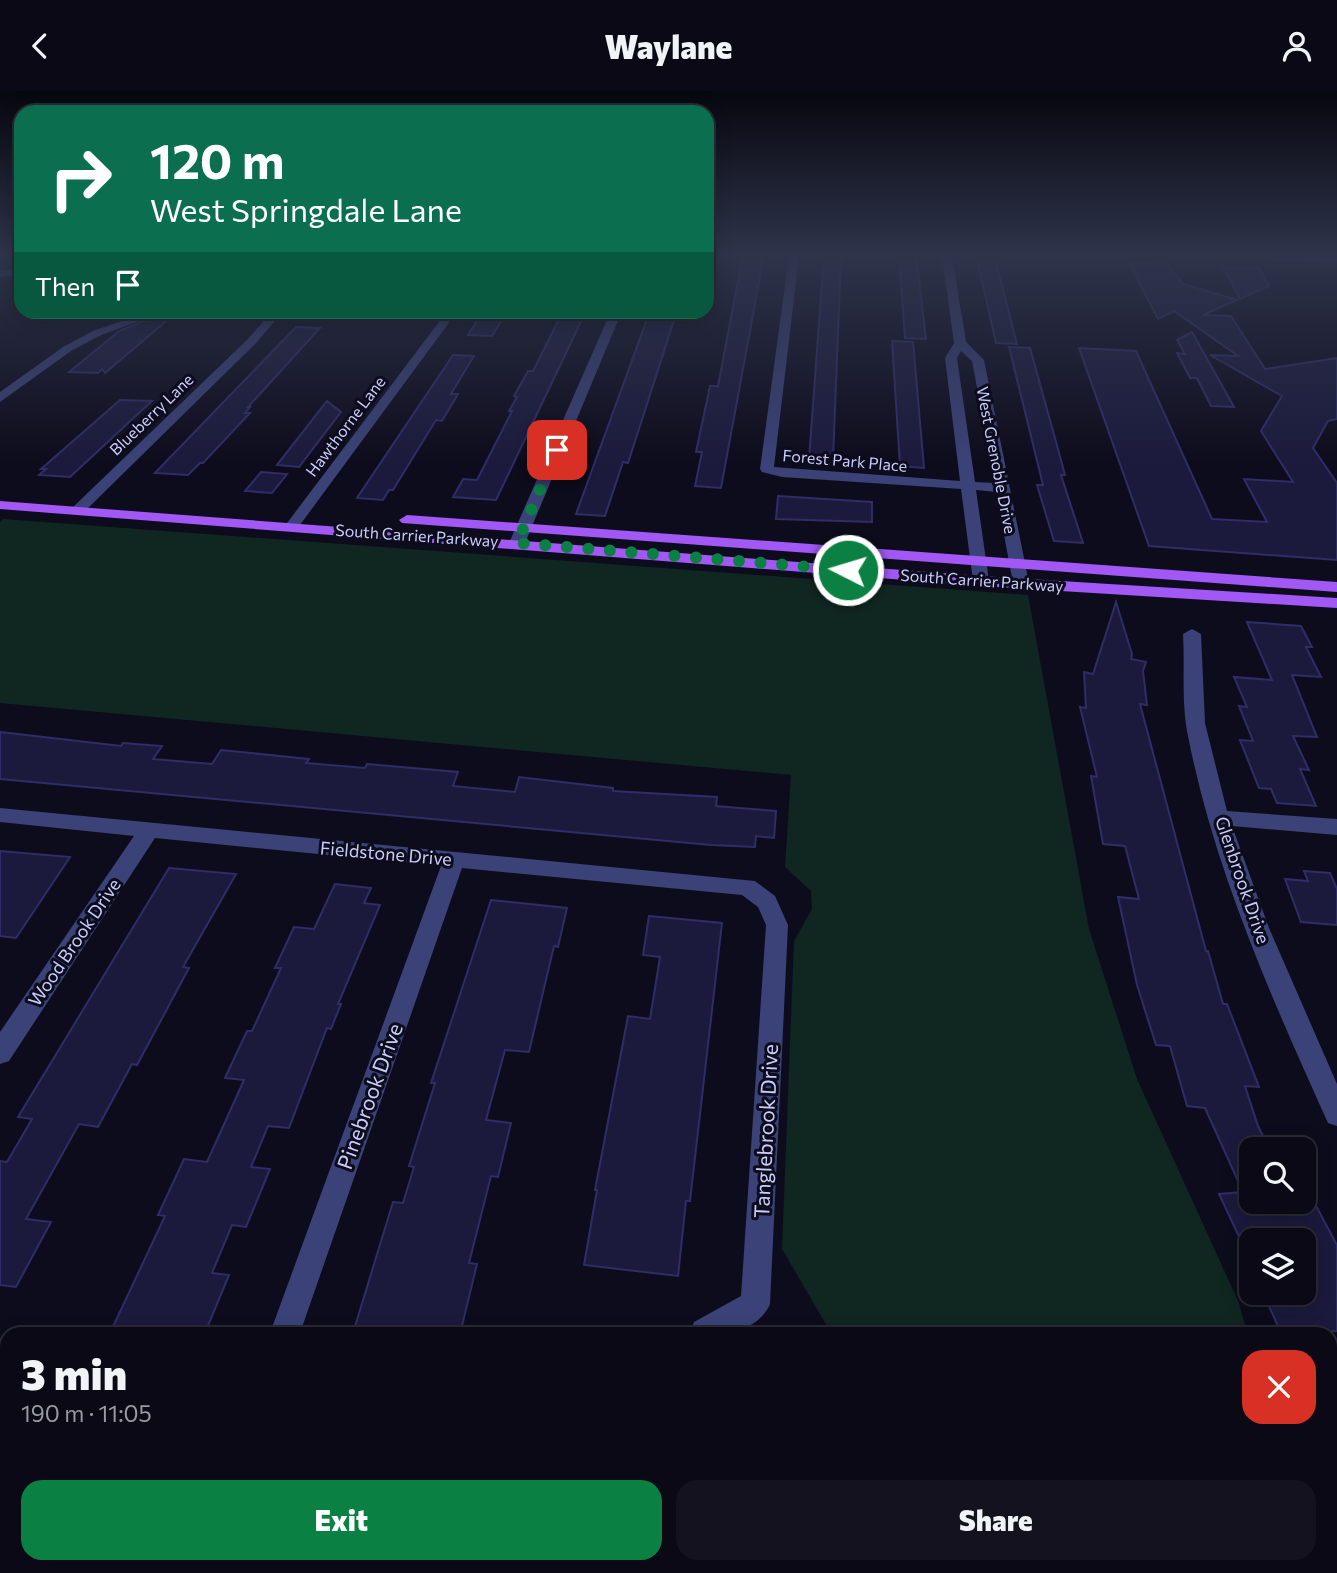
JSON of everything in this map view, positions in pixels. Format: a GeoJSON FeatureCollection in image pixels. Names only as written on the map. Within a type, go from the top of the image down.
{"type":"FeatureCollection","features":[{"type":"Feature","properties":{"kind":"main road","name":"South Carrier Parkway"},"geometry":{"type":"LineString","coordinates":[[6,492],[297,520]]}},
{"type":"Feature","properties":{"kind":"main road"},"geometry":{"type":"LineString","coordinates":[[0,504],[6,492]]}},
{"type":"Feature","properties":{"kind":"main road","name":"South Carrier Parkway"},"geometry":{"type":"LineString","coordinates":[[0,504],[77,511],[297,520],[1018,564],[1337,587]]}},
{"type":"Feature","properties":{"kind":"main road","name":"South Carrier Parkway"},"geometry":{"type":"LineString","coordinates":[[521,535],[981,581],[1337,603]]}},
{"type":"Feature","properties":{"kind":"street"},"geometry":{"type":"LineString","coordinates":[[0,398],[67,349],[97,333],[120,325]]}},
{"type":"Feature","properties":{"kind":"street","name":"Blueberry Lane"},"geometry":{"type":"LineString","coordinates":[[77,511],[266,325]]}},
{"type":"Feature","properties":{"kind":"street","name":"Hawthorne Lane"},"geometry":{"type":"LineString","coordinates":[[297,520],[442,325]]}},
{"type":"Feature","properties":{"kind":"street"},"geometry":{"type":"LineString","coordinates":[[521,535],[611,325]]}},
{"type":"Feature","properties":{"kind":"street","name":"Forest Park Place"},"geometry":{"type":"LineString","coordinates":[[785,325],[767,468],[782,473],[967,487]]}},
{"type":"Feature","properties":{"kind":"street","name":"West Grenoble Drive"},"geometry":{"type":"LineString","coordinates":[[957,325],[960,343],[978,360],[1021,583]]}},
{"type":"Feature","properties":{"kind":"street","name":"West Grenoble Drive"},"geometry":{"type":"LineString","coordinates":[[960,343],[951,358],[981,581]]}},
{"type":"Feature","properties":{"kind":"street"},"geometry":{"type":"LineString","coordinates":[[967,487],[1003,488]]}},
{"type":"Feature","properties":{"kind":"street","name":"Glenbrook Drive"},"geometry":{"type":"LineString","coordinates":[[1192,634],[1197,733],[1221,818],[1263,942],[1337,1114]]}},
{"type":"Feature","properties":{"kind":"street","name":"Fieldstone Drive"},"geometry":{"type":"LineString","coordinates":[[0,815],[747,887],[767,902]]}},
{"type":"Feature","properties":{"kind":"street"},"geometry":{"type":"LineString","coordinates":[[1221,818],[1337,827]]}},
{"type":"Feature","properties":{"kind":"street","name":"Wood Brook Drive"},"geometry":{"type":"LineString","coordinates":[[0,1053],[149,830]]}},
{"type":"Feature","properties":{"kind":"street","name":"Pinebrook Drive"},"geometry":{"type":"LineString","coordinates":[[287,1327],[454,859]]}},
{"type":"Feature","properties":{"kind":"street","name":"Tanglebrook Drive"},"geometry":{"type":"LineString","coordinates":[[715,1327],[755,1304],[777,925],[767,902]]}},
{"type":"Feature","properties":{"kind":"green space"},"geometry":{"type":"Polygon","coordinates":[[[3,519],[1028,595],[1089,929],[1137,1079],[1239,1303],[1245,1327],[828,1327],[782,1249],[794,941],[812,909],[811,891],[785,867],[791,775],[0,703],[0,522],[3,519]]]}},
{"type":"Feature","properties":{"kind":"building"},"geometry":{"type":"Polygon","coordinates":[[[134,325],[161,325],[105,373],[102,369],[98,373],[69,372],[119,331],[134,325]]]}},
{"type":"Feature","properties":{"kind":"building"},"geometry":{"type":"Polygon","coordinates":[[[474,325],[499,325],[492,336],[468,335],[474,325]]]}},
{"type":"Feature","properties":{"kind":"building"},"geometry":{"type":"Polygon","coordinates":[[[556,325],[579,325],[496,500],[453,497],[463,479],[477,480],[512,411],[509,411],[517,397],[514,396],[528,371],[533,371],[556,325]]]}},
{"type":"Feature","properties":{"kind":"building"},"geometry":{"type":"Polygon","coordinates":[[[645,325],[672,325],[628,463],[623,462],[605,516],[576,514],[645,325]]]}},
{"type":"Feature","properties":{"kind":"building"},"geometry":{"type":"Polygon","coordinates":[[[730,325],[751,325],[721,488],[695,486],[702,452],[696,452],[710,386],[718,386],[730,325]]]}},
{"type":"Feature","properties":{"kind":"building"},"geometry":{"type":"Polygon","coordinates":[[[819,325],[838,325],[833,460],[809,459],[819,325]]]}},
{"type":"Feature","properties":{"kind":"building"},"geometry":{"type":"Polygon","coordinates":[[[904,325],[924,325],[926,339],[905,338],[904,325]]]}},
{"type":"Feature","properties":{"kind":"building"},"geometry":{"type":"Polygon","coordinates":[[[992,325],[1012,325],[1017,344],[996,343],[992,325]]]}},
{"type":"Feature","properties":{"kind":"building"},"geometry":{"type":"Polygon","coordinates":[[[1194,325],[1237,325],[1265,369],[1337,358],[1337,419],[1328,421],[1313,448],[1337,483],[1337,560],[1149,546],[1079,348],[1136,351],[1212,519],[1267,522],[1244,479],[1293,482],[1261,431],[1282,396],[1210,355],[1238,356],[1194,325]]]}},
{"type":"Feature","properties":{"kind":"building"},"geometry":{"type":"Polygon","coordinates":[[[296,327],[320,328],[248,407],[245,413],[250,413],[203,463],[188,475],[155,473],[296,327]]]}},
{"type":"Feature","properties":{"kind":"building"},"geometry":{"type":"Polygon","coordinates":[[[1192,332],[1234,407],[1211,406],[1197,378],[1190,378],[1177,353],[1185,354],[1177,340],[1192,332]]]}},
{"type":"Feature","properties":{"kind":"building"},"geometry":{"type":"Polygon","coordinates":[[[892,341],[913,342],[924,468],[900,466],[892,341]]]}},
{"type":"Feature","properties":{"kind":"building"},"geometry":{"type":"Polygon","coordinates":[[[1009,347],[1030,348],[1065,475],[1061,475],[1083,543],[1054,541],[1037,485],[1043,485],[1009,347]]]}},
{"type":"Feature","properties":{"kind":"building"},"geometry":{"type":"Polygon","coordinates":[[[453,355],[474,356],[451,394],[458,394],[442,421],[436,420],[393,490],[389,490],[383,500],[357,498],[453,355]]]}},
{"type":"Feature","properties":{"kind":"building"},"geometry":{"type":"Polygon","coordinates":[[[120,400],[152,401],[70,477],[39,475],[46,469],[41,469],[120,400]]]}},
{"type":"Feature","properties":{"kind":"building"},"geometry":{"type":"Polygon","coordinates":[[[327,401],[341,412],[299,467],[277,465],[327,401]]]}},
{"type":"Feature","properties":{"kind":"building"},"geometry":{"type":"Polygon","coordinates":[[[261,472],[287,474],[272,493],[245,491],[261,472]]]}},
{"type":"Feature","properties":{"kind":"building"},"geometry":{"type":"Polygon","coordinates":[[[778,496],[872,502],[872,522],[776,519],[778,496]]]}},
{"type":"Feature","properties":{"kind":"building"},"geometry":{"type":"Polygon","coordinates":[[[1116,602],[1132,654],[1131,659],[1146,662],[1143,671],[1147,705],[1140,704],[1206,951],[1223,1004],[1227,1004],[1259,1087],[1245,1086],[1264,1137],[1239,1137],[1239,1183],[1205,1108],[1187,1106],[1170,1046],[1156,1045],[1137,985],[1118,897],[1139,899],[1125,846],[1103,844],[1091,776],[1097,777],[1080,707],[1086,708],[1084,672],[1093,674],[1116,602]]]}},
{"type":"Feature","properties":{"kind":"building"},"geometry":{"type":"Polygon","coordinates":[[[1247,622],[1301,626],[1312,647],[1306,647],[1321,677],[1292,675],[1317,737],[1293,736],[1309,770],[1300,769],[1316,806],[1277,803],[1271,789],[1259,788],[1240,740],[1253,741],[1239,706],[1247,707],[1234,677],[1272,680],[1247,622]]]}},
{"type":"Feature","properties":{"kind":"building"},"geometry":{"type":"Polygon","coordinates":[[[0,732],[121,746],[123,743],[162,746],[153,759],[212,764],[221,750],[309,759],[306,763],[365,768],[367,764],[458,772],[453,786],[515,792],[519,777],[613,788],[613,791],[717,797],[716,806],[776,811],[774,838],[756,836],[755,847],[711,845],[0,779],[0,732]]]}},
{"type":"Feature","properties":{"kind":"building"},"geometry":{"type":"Polygon","coordinates":[[[0,851],[70,857],[16,938],[0,936],[0,851]]]}},
{"type":"Feature","properties":{"kind":"building"},"geometry":{"type":"Polygon","coordinates":[[[169,868],[236,874],[183,967],[189,968],[137,1065],[132,1064],[98,1127],[79,1124],[26,1219],[51,1222],[16,1287],[0,1285],[0,1161],[7,1162],[32,1119],[18,1117],[169,868]]]}},
{"type":"Feature","properties":{"kind":"building"},"geometry":{"type":"Polygon","coordinates":[[[1304,871],[1330,873],[1337,889],[1337,925],[1301,922],[1285,879],[1308,881],[1304,871]]]}},
{"type":"Feature","properties":{"kind":"building"},"geometry":{"type":"Polygon","coordinates":[[[335,884],[371,888],[364,903],[380,905],[338,1004],[341,1004],[331,1029],[327,1028],[289,1128],[268,1126],[251,1167],[270,1169],[246,1227],[232,1225],[212,1273],[229,1275],[207,1327],[113,1327],[165,1216],[158,1215],[184,1159],[207,1162],[244,1080],[225,1078],[247,1031],[252,1031],[281,968],[275,968],[294,927],[314,929],[335,884]]]}},
{"type":"Feature","properties":{"kind":"building"},"geometry":{"type":"Polygon","coordinates":[[[491,900],[567,908],[558,947],[554,946],[529,1052],[505,1050],[486,1120],[511,1123],[498,1177],[491,1176],[469,1263],[477,1264],[462,1327],[355,1327],[393,1202],[403,1203],[414,1167],[409,1166],[435,1083],[431,1083],[491,900]]]}},
{"type":"Feature","properties":{"kind":"building"},"geometry":{"type":"Polygon","coordinates":[[[649,916],[722,923],[690,1201],[686,1201],[678,1276],[584,1265],[595,1190],[628,1016],[650,1019],[660,957],[643,955],[649,916]]]}},
{"type":"Feature","properties":{"kind":"building"},"geometry":{"type":"Polygon","coordinates":[[[1239,1192],[1239,1214],[1316,1214],[1316,1206],[1337,1245],[1337,1327],[1278,1327],[1268,1305],[1316,1305],[1316,1228],[1239,1228],[1239,1237],[1219,1194],[1239,1192]]]}},
{"type":"Feature","properties":{"kind":"route"},"geometry":{"type":"LineString","coordinates":[[557,450],[517,543],[848,570]]}}]}
